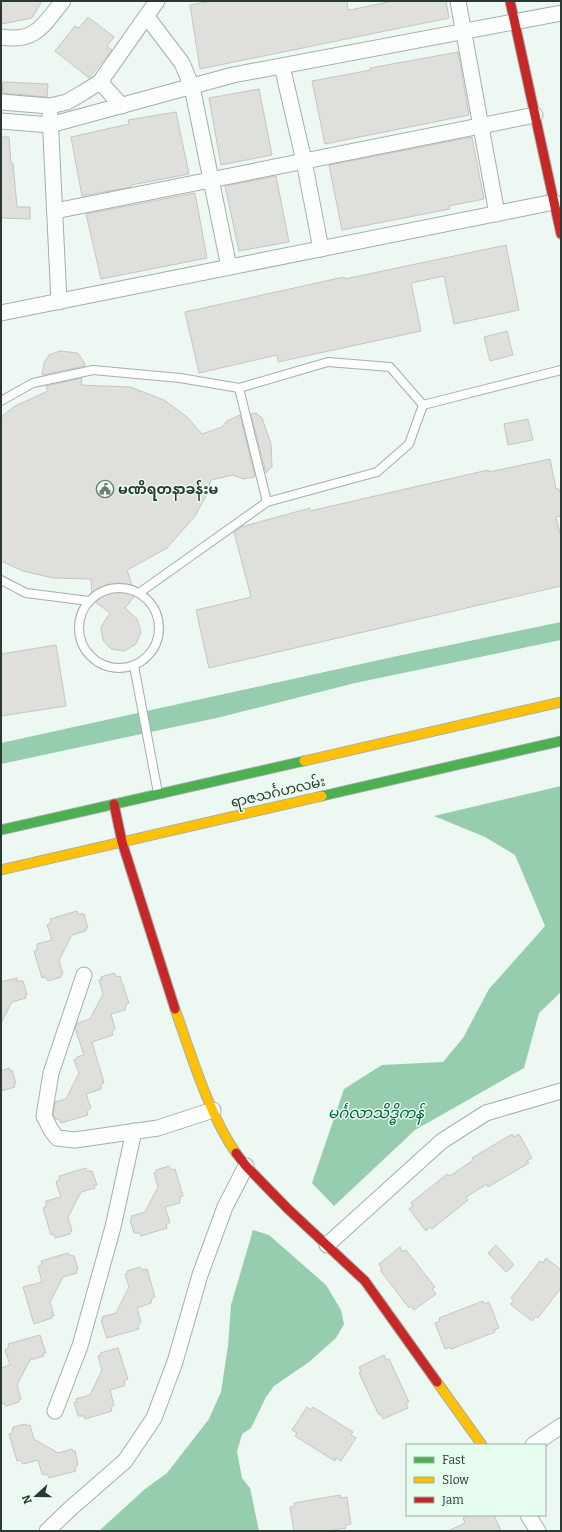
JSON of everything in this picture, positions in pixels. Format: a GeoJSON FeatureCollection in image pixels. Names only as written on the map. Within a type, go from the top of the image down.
{"type":"FeatureCollection","features":[{"type":"Feature","properties":{"kind":"main road"},"geometry":{"type":"LineString","coordinates":[[510,1],[561,234]]}},
{"type":"Feature","properties":{"kind":"main road","name":"ရာဇသင်္ဂဟလမ်း"},"geometry":{"type":"LineString","coordinates":[[1,830],[561,702]]}},
{"type":"Feature","properties":{"kind":"main road","name":"ရာဇသင်္ဂဟလမ်း"},"geometry":{"type":"LineString","coordinates":[[1,870],[561,742]]}},
{"type":"Feature","properties":{"kind":"main road"},"geometry":{"type":"LineString","coordinates":[[114,804],[122,842],[171,1000],[213,1110],[227,1140],[246,1166],[365,1281],[481,1444]]}},
{"type":"Feature","properties":{"kind":"street"},"geometry":{"type":"LineString","coordinates":[[1,37],[16,40],[39,30],[63,1]]}},
{"type":"Feature","properties":{"kind":"street"},"geometry":{"type":"LineString","coordinates":[[1,102],[50,106],[67,102],[100,82],[158,1]]}},
{"type":"Feature","properties":{"kind":"street"},"geometry":{"type":"LineString","coordinates":[[458,1],[497,214]]}},
{"type":"Feature","properties":{"kind":"street"},"geometry":{"type":"LineString","coordinates":[[1,121],[50,125],[233,75],[561,13]]}},
{"type":"Feature","properties":{"kind":"street"},"geometry":{"type":"LineString","coordinates":[[146,17],[182,63],[192,86],[229,267]]}},
{"type":"Feature","properties":{"kind":"street"},"geometry":{"type":"LineString","coordinates":[[282,66],[304,161],[321,249]]}},
{"type":"Feature","properties":{"kind":"street"},"geometry":{"type":"LineString","coordinates":[[100,82],[122,106]]}},
{"type":"Feature","properties":{"kind":"street"},"geometry":{"type":"LineString","coordinates":[[50,106],[59,302]]}},
{"type":"Feature","properties":{"kind":"street"},"geometry":{"type":"LineString","coordinates":[[55,211],[535,115]]}},
{"type":"Feature","properties":{"kind":"street"},"geometry":{"type":"LineString","coordinates":[[1,313],[554,202]]}},
{"type":"Feature","properties":{"kind":"street"},"geometry":{"type":"LineString","coordinates":[[84,975],[51,1074],[44,1116],[51,1130],[58,1138],[75,1140],[158,1128],[213,1110]]}},
{"type":"Feature","properties":{"kind":"street"},"geometry":{"type":"LineString","coordinates":[[327,1245],[442,1141],[486,1113],[561,1091]]}},
{"type":"Feature","properties":{"kind":"street"},"geometry":{"type":"LineString","coordinates":[[55,1411],[80,1346],[111,1235],[134,1131]]}},
{"type":"Feature","properties":{"kind":"street"},"geometry":{"type":"LineString","coordinates":[[47,1531],[125,1461],[154,1418],[175,1362],[200,1275],[225,1207],[246,1166]]}},
{"type":"Feature","properties":{"kind":"street"},"geometry":{"type":"LineString","coordinates":[[534,1444],[561,1426]]}},
{"type":"Feature","properties":{"kind":"street"},"geometry":{"type":"LineString","coordinates":[[529,1516],[538,1531]]}},
{"type":"Feature","properties":{"kind":"lane"},"geometry":{"type":"LineString","coordinates":[[1,401],[33,383],[93,370],[180,378],[239,388],[328,362],[390,366],[422,406]]}},
{"type":"Feature","properties":{"kind":"lane"},"geometry":{"type":"LineString","coordinates":[[422,406],[561,370]]}},
{"type":"Feature","properties":{"kind":"lane"},"geometry":{"type":"LineString","coordinates":[[239,388],[267,502]]}},
{"type":"Feature","properties":{"kind":"lane"},"geometry":{"type":"LineString","coordinates":[[139,592],[267,502],[377,472],[409,444],[422,406]]}},
{"type":"Feature","properties":{"kind":"lane"},"geometry":{"type":"LineString","coordinates":[[1,580],[26,593],[89,601]]}},
{"type":"Feature","properties":{"kind":"lane"},"geometry":{"type":"LineString","coordinates":[[112,588],[130,589],[139,592],[152,604],[159,621],[160,630],[155,647],[143,661],[134,666],[118,668],[109,667],[93,658],[87,652],[81,639],[79,626],[84,609],[89,601],[96,595],[112,588]]}},
{"type":"Feature","properties":{"kind":"lane"},"geometry":{"type":"LineString","coordinates":[[134,666],[158,794]]}},
{"type":"Feature","properties":{"kind":"water"},"geometry":{"type":"Polygon","coordinates":[[[561,622],[561,640],[355,683],[221,717],[1,764],[1,743],[402,655],[561,622]]]}},
{"type":"Feature","properties":{"kind":"water","name":"မင်္ဂလာသိဒ္ဓိကန်"},"geometry":{"type":"Polygon","coordinates":[[[561,786],[561,992],[539,1013],[524,1068],[415,1130],[334,1206],[312,1183],[344,1089],[382,1065],[443,1062],[463,1038],[489,989],[545,926],[515,855],[485,837],[434,816],[561,786]]]}},
{"type":"Feature","properties":{"kind":"water"},"geometry":{"type":"Polygon","coordinates":[[[253,1230],[269,1235],[326,1285],[341,1310],[344,1324],[336,1338],[309,1362],[274,1386],[266,1397],[251,1428],[242,1434],[237,1452],[242,1478],[250,1488],[259,1531],[99,1531],[145,1489],[167,1473],[209,1419],[221,1392],[228,1346],[231,1305],[253,1230]]]}},
{"type":"Feature","properties":{"kind":"building"},"geometry":{"type":"Polygon","coordinates":[[[1,1],[42,1],[32,18],[2,24],[1,1]]]}},
{"type":"Feature","properties":{"kind":"building"},"geometry":{"type":"Polygon","coordinates":[[[212,1],[347,1],[348,10],[350,10],[393,1],[446,1],[449,18],[200,69],[190,5],[212,1]]]}},
{"type":"Feature","properties":{"kind":"building"},"geometry":{"type":"Polygon","coordinates":[[[88,17],[114,37],[107,46],[112,50],[89,78],[55,51],[75,26],[79,28],[88,17]]]}},
{"type":"Feature","properties":{"kind":"building"},"geometry":{"type":"Polygon","coordinates":[[[458,52],[469,115],[325,144],[312,81],[371,70],[370,68],[458,52]]]}},
{"type":"Feature","properties":{"kind":"building"},"geometry":{"type":"Polygon","coordinates":[[[3,82],[48,84],[47,97],[2,93],[3,82]]]}},
{"type":"Feature","properties":{"kind":"building"},"geometry":{"type":"Polygon","coordinates":[[[259,89],[272,155],[221,165],[209,98],[259,89]]]}},
{"type":"Feature","properties":{"kind":"building"},"geometry":{"type":"Polygon","coordinates":[[[176,112],[189,174],[82,196],[71,137],[129,124],[128,120],[176,112]]]}},
{"type":"Feature","properties":{"kind":"building"},"geometry":{"type":"Polygon","coordinates":[[[1,137],[9,137],[17,207],[30,207],[30,219],[1,218],[1,137]]]}},
{"type":"Feature","properties":{"kind":"building"},"geometry":{"type":"Polygon","coordinates":[[[472,137],[484,199],[449,206],[450,209],[342,230],[329,165],[472,137]]]}},
{"type":"Feature","properties":{"kind":"building"},"geometry":{"type":"Polygon","coordinates":[[[276,176],[289,242],[239,251],[225,186],[276,176]]]}},
{"type":"Feature","properties":{"kind":"building"},"geometry":{"type":"Polygon","coordinates":[[[195,193],[207,258],[101,279],[86,214],[195,193]]]}},
{"type":"Feature","properties":{"kind":"building"},"geometry":{"type":"Polygon","coordinates":[[[506,245],[519,310],[454,324],[444,276],[411,283],[421,331],[278,362],[277,355],[199,373],[185,312],[344,277],[345,279],[506,245]]]}},
{"type":"Feature","properties":{"kind":"building"},"geometry":{"type":"Polygon","coordinates":[[[507,331],[513,355],[490,361],[484,337],[507,331]]]}},
{"type":"Feature","properties":{"kind":"building"},"geometry":{"type":"Polygon","coordinates":[[[60,351],[78,353],[85,366],[42,375],[44,363],[49,355],[60,351]]]}},
{"type":"Feature","properties":{"kind":"building","name":"မဏိရတနာခန်းမ"},"geometry":{"type":"Polygon","coordinates":[[[82,378],[81,385],[130,387],[164,400],[187,417],[202,434],[222,427],[227,421],[240,415],[255,477],[243,479],[233,475],[211,480],[205,498],[195,516],[167,548],[127,570],[134,592],[133,598],[125,608],[137,619],[141,632],[136,644],[124,651],[111,649],[103,640],[101,627],[110,613],[94,601],[91,579],[53,578],[23,571],[1,561],[1,417],[15,406],[48,391],[46,386],[82,378]]]}},
{"type":"Feature","properties":{"kind":"building"},"geometry":{"type":"Polygon","coordinates":[[[256,413],[262,418],[271,444],[272,467],[266,473],[251,414],[256,413]]]}},
{"type":"Feature","properties":{"kind":"building"},"geometry":{"type":"Polygon","coordinates":[[[528,419],[533,440],[508,445],[504,424],[528,419]]]}},
{"type":"Feature","properties":{"kind":"building"},"geometry":{"type":"Polygon","coordinates":[[[550,459],[556,489],[559,489],[561,496],[561,516],[556,517],[561,537],[561,586],[209,668],[196,610],[251,597],[234,532],[241,527],[310,508],[310,511],[488,470],[489,472],[550,459]]]}},
{"type":"Feature","properties":{"kind":"building"},"geometry":{"type":"Polygon","coordinates":[[[56,645],[66,706],[1,716],[1,654],[56,645]]]}},
{"type":"Feature","properties":{"kind":"building"},"geometry":{"type":"Polygon","coordinates":[[[77,911],[78,914],[84,914],[88,928],[85,928],[86,931],[72,935],[59,960],[63,974],[61,977],[48,981],[45,977],[42,978],[34,951],[37,950],[37,944],[52,940],[47,925],[51,922],[50,919],[77,911]]]}},
{"type":"Feature","properties":{"kind":"building"},"geometry":{"type":"Polygon","coordinates":[[[114,973],[117,977],[120,976],[129,1003],[126,1004],[125,1010],[111,1014],[115,1029],[112,1032],[113,1035],[92,1042],[104,1083],[101,1084],[101,1089],[86,1094],[91,1108],[87,1112],[88,1115],[61,1123],[60,1120],[56,1119],[53,1115],[55,1102],[66,1099],[79,1073],[74,1060],[77,1059],[77,1057],[84,1055],[75,1028],[77,1023],[90,1019],[103,994],[99,980],[102,979],[101,977],[114,973]]]}},
{"type":"Feature","properties":{"kind":"building"},"geometry":{"type":"Polygon","coordinates":[[[17,978],[17,981],[23,981],[27,995],[25,995],[26,998],[12,1002],[1,1023],[1,982],[17,978]]]}},
{"type":"Feature","properties":{"kind":"building"},"geometry":{"type":"Polygon","coordinates":[[[9,1068],[10,1071],[12,1070],[16,1083],[14,1084],[15,1087],[1,1091],[1,1071],[9,1068]]]}},
{"type":"Feature","properties":{"kind":"building"},"geometry":{"type":"Polygon","coordinates":[[[512,1134],[514,1137],[519,1134],[532,1158],[527,1161],[529,1163],[488,1187],[487,1184],[466,1197],[468,1200],[432,1229],[430,1227],[426,1231],[409,1209],[413,1206],[411,1203],[447,1174],[450,1176],[473,1160],[472,1158],[512,1134]]]}},
{"type":"Feature","properties":{"kind":"building"},"geometry":{"type":"Polygon","coordinates":[[[169,1166],[172,1170],[175,1169],[183,1196],[180,1197],[180,1203],[165,1207],[170,1222],[166,1225],[167,1228],[141,1236],[140,1233],[134,1233],[130,1220],[132,1219],[131,1216],[145,1212],[158,1187],[154,1173],[156,1170],[169,1166]]]}},
{"type":"Feature","properties":{"kind":"building"},"geometry":{"type":"Polygon","coordinates":[[[86,1168],[87,1171],[92,1171],[97,1185],[94,1185],[95,1188],[81,1192],[68,1217],[72,1231],[70,1234],[55,1238],[54,1234],[51,1235],[43,1208],[46,1207],[46,1201],[61,1197],[56,1182],[60,1179],[59,1176],[86,1168]]]}},
{"type":"Feature","properties":{"kind":"building"},"geometry":{"type":"Polygon","coordinates":[[[496,1245],[514,1265],[506,1272],[488,1253],[496,1245]]]}},
{"type":"Feature","properties":{"kind":"building"},"geometry":{"type":"Polygon","coordinates":[[[400,1247],[403,1252],[406,1250],[435,1287],[432,1289],[436,1294],[414,1310],[411,1306],[409,1308],[380,1270],[382,1269],[379,1264],[400,1247]]]}},
{"type":"Feature","properties":{"kind":"building"},"geometry":{"type":"Polygon","coordinates":[[[68,1253],[69,1255],[74,1256],[78,1269],[76,1270],[77,1273],[63,1277],[50,1302],[54,1316],[34,1324],[23,1287],[42,1282],[38,1267],[42,1264],[41,1261],[68,1253]]]}},
{"type":"Feature","properties":{"kind":"building"},"geometry":{"type":"Polygon","coordinates":[[[546,1258],[561,1270],[561,1288],[538,1318],[536,1316],[532,1321],[510,1304],[514,1300],[511,1298],[540,1261],[543,1263],[546,1258]]]}},
{"type":"Feature","properties":{"kind":"building"},"geometry":{"type":"Polygon","coordinates":[[[140,1267],[143,1270],[147,1269],[155,1297],[152,1298],[151,1303],[137,1308],[141,1322],[138,1326],[139,1329],[107,1338],[101,1320],[103,1319],[102,1317],[116,1313],[129,1287],[125,1274],[128,1273],[127,1271],[140,1267]]]}},
{"type":"Feature","properties":{"kind":"building"},"geometry":{"type":"Polygon","coordinates":[[[483,1301],[484,1304],[489,1302],[499,1328],[494,1330],[495,1332],[451,1349],[450,1347],[445,1349],[435,1323],[440,1321],[439,1318],[483,1301]]]}},
{"type":"Feature","properties":{"kind":"building"},"geometry":{"type":"Polygon","coordinates":[[[40,1335],[46,1353],[43,1353],[44,1356],[30,1360],[17,1385],[21,1399],[19,1402],[6,1406],[5,1404],[1,1403],[1,1368],[10,1365],[5,1350],[9,1347],[8,1344],[40,1335]]]}},
{"type":"Feature","properties":{"kind":"building"},"geometry":{"type":"Polygon","coordinates":[[[118,1348],[128,1379],[125,1380],[124,1386],[110,1390],[114,1405],[111,1408],[112,1411],[85,1419],[84,1416],[78,1416],[74,1402],[77,1402],[76,1399],[90,1395],[102,1370],[98,1356],[101,1355],[100,1353],[118,1348]]]}},
{"type":"Feature","properties":{"kind":"building"},"geometry":{"type":"Polygon","coordinates":[[[384,1355],[386,1360],[389,1359],[409,1402],[406,1403],[408,1408],[383,1419],[381,1414],[379,1415],[359,1373],[361,1372],[359,1367],[384,1355]]]}},
{"type":"Feature","properties":{"kind":"building"},"geometry":{"type":"Polygon","coordinates":[[[307,1407],[311,1410],[313,1407],[353,1432],[351,1435],[356,1438],[341,1461],[336,1458],[335,1461],[295,1436],[297,1433],[292,1430],[307,1407]]]}},
{"type":"Feature","properties":{"kind":"building"},"geometry":{"type":"Polygon","coordinates":[[[26,1424],[27,1426],[30,1425],[34,1439],[58,1453],[72,1449],[73,1452],[75,1451],[78,1465],[75,1468],[76,1471],[49,1478],[48,1475],[42,1474],[38,1460],[23,1464],[20,1460],[17,1461],[9,1434],[12,1433],[13,1427],[26,1424]]]}},
{"type":"Feature","properties":{"kind":"building"},"geometry":{"type":"Polygon","coordinates":[[[340,1495],[341,1498],[347,1497],[351,1524],[346,1525],[346,1528],[328,1531],[294,1531],[290,1507],[295,1506],[294,1503],[340,1495]]]}},
{"type":"Feature","properties":{"kind":"building"},"geometry":{"type":"Polygon","coordinates":[[[468,1516],[494,1516],[501,1531],[448,1531],[465,1523],[463,1518],[468,1516]]]}},
{"type":"Feature","properties":{"kind":"traffic: fast"},"geometry":{"type":"LineString","coordinates":[[322,796],[561,741]]}},
{"type":"Feature","properties":{"kind":"traffic: fast"},"geometry":{"type":"LineString","coordinates":[[1,830],[304,761]]}},
{"type":"Feature","properties":{"kind":"traffic: slow"},"geometry":{"type":"LineString","coordinates":[[304,761],[561,702]]}},
{"type":"Feature","properties":{"kind":"traffic: slow"},"geometry":{"type":"LineString","coordinates":[[1,870],[322,796]]}},
{"type":"Feature","properties":{"kind":"traffic: slow"},"geometry":{"type":"LineString","coordinates":[[175,1009],[209,1103],[226,1138],[236,1153]]}},
{"type":"Feature","properties":{"kind":"traffic: slow"},"geometry":{"type":"LineString","coordinates":[[437,1382],[481,1444]]}},
{"type":"Feature","properties":{"kind":"traffic: jam"},"geometry":{"type":"LineString","coordinates":[[510,1],[561,234]]}},
{"type":"Feature","properties":{"kind":"traffic: jam"},"geometry":{"type":"LineString","coordinates":[[114,804],[122,842],[175,1009]]}},
{"type":"Feature","properties":{"kind":"traffic: jam"},"geometry":{"type":"LineString","coordinates":[[236,1153],[246,1166],[288,1209],[365,1281],[437,1382]]}},
{"type":"Feature","properties":{"kind":"place","name":"မဏိရတနာခန်းမ"},"geometry":{"type":"Point","coordinates":[105,489]}}]}
